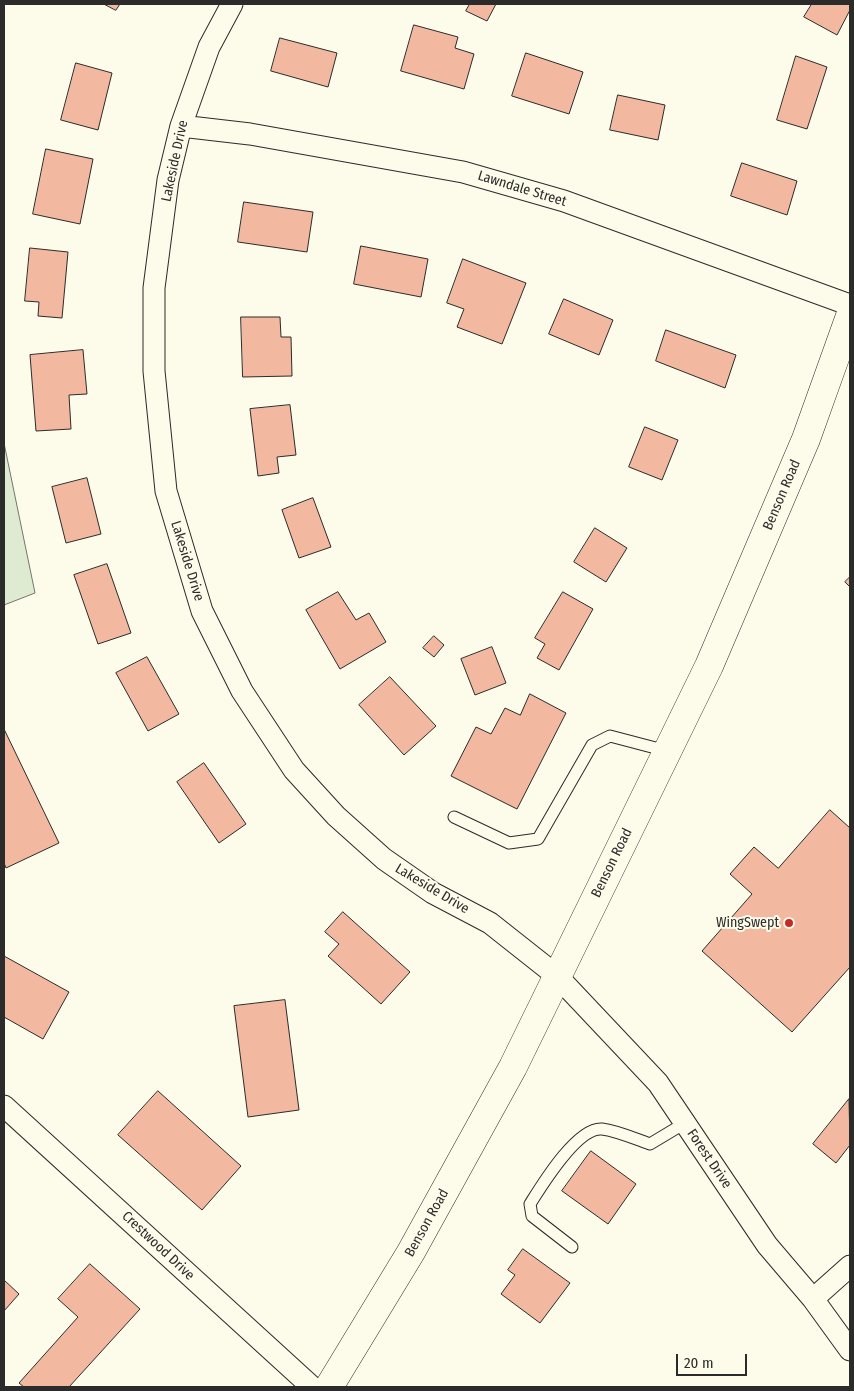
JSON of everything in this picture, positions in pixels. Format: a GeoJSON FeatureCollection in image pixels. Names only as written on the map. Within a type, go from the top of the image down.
{"type":"FeatureCollection","features":[{"type":"Feature","properties":{"kind":"main road","name":"Benson Road"},"geometry":{"type":"LineString","coordinates":[[329,1387],[411,1252],[508,1075],[709,666],[806,439],[850,316]]}},
{"type":"Feature","properties":{"kind":"street","name":"Lakeside Drive"},"geometry":{"type":"LineString","coordinates":[[232,4],[209,47],[181,126],[168,180],[154,288],[154,371],[166,491],[202,611],[247,699],[294,770],[336,816],[384,859],[433,893],[490,923],[557,976]]}},
{"type":"Feature","properties":{"kind":"street","name":"Lawndale Street"},"geometry":{"type":"LineString","coordinates":[[181,126],[250,134],[463,172],[564,201],[850,305]]}},
{"type":"Feature","properties":{"kind":"street","name":"Forest Drive"},"geometry":{"type":"LineString","coordinates":[[557,976],[658,1083],[767,1245],[813,1299],[850,1350]]}},
{"type":"Feature","properties":{"kind":"street","name":"Crestwood Drive"},"geometry":{"type":"LineString","coordinates":[[4,1106],[312,1387]]}},
{"type":"Feature","properties":{"kind":"street"},"geometry":{"type":"LineString","coordinates":[[813,1299],[850,1266]]}},
{"type":"Feature","properties":{"kind":"lane"},"geometry":{"type":"LineString","coordinates":[[454,817],[509,843],[538,839],[592,745],[610,736],[667,751]]}},
{"type":"Feature","properties":{"kind":"lane"},"geometry":{"type":"LineString","coordinates":[[572,1246],[532,1216],[530,1204],[549,1174],[586,1133],[601,1129],[650,1144],[685,1124]]}},
{"type":"Feature","properties":{"kind":"green space"},"geometry":{"type":"Polygon","coordinates":[[[4,443],[35,593],[4,605],[4,443]]]}},
{"type":"Feature","properties":{"kind":"building"},"geometry":{"type":"Polygon","coordinates":[[[104,4],[120,4],[116,10],[104,4]]]}},
{"type":"Feature","properties":{"kind":"building"},"geometry":{"type":"Polygon","coordinates":[[[470,4],[496,4],[487,21],[466,11],[470,4]]]}},
{"type":"Feature","properties":{"kind":"building"},"geometry":{"type":"Polygon","coordinates":[[[812,4],[850,4],[850,10],[837,35],[804,17],[812,4]]]}},
{"type":"Feature","properties":{"kind":"building"},"geometry":{"type":"Polygon","coordinates":[[[414,25],[458,37],[455,48],[474,54],[464,89],[401,71],[414,25]]]}},
{"type":"Feature","properties":{"kind":"building"},"geometry":{"type":"Polygon","coordinates":[[[280,38],[337,53],[328,87],[271,71],[280,38]]]}},
{"type":"Feature","properties":{"kind":"building"},"geometry":{"type":"Polygon","coordinates":[[[526,53],[583,72],[569,114],[512,96],[526,53]]]}},
{"type":"Feature","properties":{"kind":"building"},"geometry":{"type":"Polygon","coordinates":[[[796,56],[827,67],[807,129],[777,120],[796,56]]]}},
{"type":"Feature","properties":{"kind":"building"},"geometry":{"type":"Polygon","coordinates":[[[76,63],[112,73],[98,130],[61,120],[76,63]]]}},
{"type":"Feature","properties":{"kind":"building"},"geometry":{"type":"Polygon","coordinates":[[[618,95],[665,105],[658,140],[610,130],[618,95]]]}},
{"type":"Feature","properties":{"kind":"building"},"geometry":{"type":"Polygon","coordinates":[[[46,149],[93,159],[80,224],[33,214],[46,149]]]}},
{"type":"Feature","properties":{"kind":"building"},"geometry":{"type":"Polygon","coordinates":[[[742,163],[797,181],[787,215],[731,196],[742,163]]]}},
{"type":"Feature","properties":{"kind":"building"},"geometry":{"type":"Polygon","coordinates":[[[244,202],[313,212],[307,252],[238,242],[244,202]]]}},
{"type":"Feature","properties":{"kind":"building"},"geometry":{"type":"Polygon","coordinates":[[[361,246],[428,259],[421,297],[354,284],[361,246]]]}},
{"type":"Feature","properties":{"kind":"building"},"geometry":{"type":"Polygon","coordinates":[[[30,248],[68,252],[62,318],[38,316],[39,302],[25,301],[30,248]]]}},
{"type":"Feature","properties":{"kind":"building"},"geometry":{"type":"Polygon","coordinates":[[[463,259],[526,283],[502,344],[457,327],[464,309],[447,303],[463,259]]]}},
{"type":"Feature","properties":{"kind":"building"},"geometry":{"type":"Polygon","coordinates":[[[564,299],[613,320],[599,355],[549,334],[564,299]]]}},
{"type":"Feature","properties":{"kind":"building"},"geometry":{"type":"Polygon","coordinates":[[[241,317],[280,317],[281,337],[291,337],[292,376],[243,377],[241,317]]]}},
{"type":"Feature","properties":{"kind":"building"},"geometry":{"type":"Polygon","coordinates":[[[666,330],[736,355],[725,388],[656,361],[666,330]]]}},
{"type":"Feature","properties":{"kind":"building"},"geometry":{"type":"Polygon","coordinates":[[[83,350],[87,394],[69,395],[71,429],[36,431],[30,355],[83,350]]]}},
{"type":"Feature","properties":{"kind":"building"},"geometry":{"type":"Polygon","coordinates":[[[290,405],[296,455],[277,457],[279,473],[258,476],[250,409],[290,405]]]}},
{"type":"Feature","properties":{"kind":"building"},"geometry":{"type":"Polygon","coordinates":[[[645,427],[678,440],[662,480],[629,467],[645,427]]]}},
{"type":"Feature","properties":{"kind":"building"},"geometry":{"type":"Polygon","coordinates":[[[87,478],[101,534],[66,543],[52,487],[87,478]]]}},
{"type":"Feature","properties":{"kind":"building"},"geometry":{"type":"Polygon","coordinates":[[[313,498],[331,547],[299,558],[282,510],[313,498]]]}},
{"type":"Feature","properties":{"kind":"building"},"geometry":{"type":"Polygon","coordinates":[[[595,528],[627,548],[606,582],[574,562],[595,528]]]}},
{"type":"Feature","properties":{"kind":"building"},"geometry":{"type":"Polygon","coordinates":[[[107,564],[131,633],[98,644],[74,575],[107,564]]]}},
{"type":"Feature","properties":{"kind":"building"},"geometry":{"type":"Polygon","coordinates":[[[850,577],[850,587],[845,582],[850,577]]]}},
{"type":"Feature","properties":{"kind":"building"},"geometry":{"type":"Polygon","coordinates":[[[338,592],[356,620],[369,613],[386,642],[340,669],[306,610],[338,592]]]}},
{"type":"Feature","properties":{"kind":"building"},"geometry":{"type":"Polygon","coordinates":[[[563,592],[593,609],[559,670],[537,658],[545,644],[535,638],[563,592]]]}},
{"type":"Feature","properties":{"kind":"building"},"geometry":{"type":"Polygon","coordinates":[[[434,636],[444,645],[434,657],[423,648],[434,636]]]}},
{"type":"Feature","properties":{"kind":"building"},"geometry":{"type":"Polygon","coordinates":[[[492,647],[506,683],[475,695],[461,659],[492,647]]]}},
{"type":"Feature","properties":{"kind":"building"},"geometry":{"type":"Polygon","coordinates":[[[147,657],[179,714],[148,731],[116,673],[147,657]]]}},
{"type":"Feature","properties":{"kind":"building"},"geometry":{"type":"Polygon","coordinates":[[[390,677],[436,726],[404,755],[359,705],[390,677]]]}},
{"type":"Feature","properties":{"kind":"building"},"geometry":{"type":"Polygon","coordinates":[[[530,694],[566,713],[517,809],[451,776],[476,727],[491,734],[505,708],[520,715],[530,694]]]}},
{"type":"Feature","properties":{"kind":"building"},"geometry":{"type":"Polygon","coordinates":[[[4,729],[59,843],[6,868],[4,863],[4,729]]]}},
{"type":"Feature","properties":{"kind":"building"},"geometry":{"type":"Polygon","coordinates":[[[204,763],[246,824],[219,843],[177,782],[204,763]]]}},
{"type":"Feature","properties":{"kind":"building","name":"WingSwept"},"geometry":{"type":"Polygon","coordinates":[[[830,810],[850,828],[850,967],[792,1032],[702,951],[752,894],[730,874],[754,847],[778,868],[830,810]]]}},
{"type":"Feature","properties":{"kind":"building"},"geometry":{"type":"Polygon","coordinates":[[[343,912],[410,972],[381,1004],[328,956],[339,944],[325,932],[343,912]]]}},
{"type":"Feature","properties":{"kind":"building"},"geometry":{"type":"Polygon","coordinates":[[[4,956],[69,992],[43,1039],[4,1017],[4,956]]]}},
{"type":"Feature","properties":{"kind":"building"},"geometry":{"type":"Polygon","coordinates":[[[285,1000],[299,1110],[248,1117],[234,1006],[285,1000]]]}},
{"type":"Feature","properties":{"kind":"building"},"geometry":{"type":"Polygon","coordinates":[[[158,1091],[241,1166],[202,1210],[118,1135],[158,1091]]]}},
{"type":"Feature","properties":{"kind":"building"},"geometry":{"type":"Polygon","coordinates":[[[849,1099],[850,1145],[836,1163],[813,1144],[849,1099]]]}},
{"type":"Feature","properties":{"kind":"building"},"geometry":{"type":"Polygon","coordinates":[[[591,1151],[636,1184],[608,1224],[562,1191],[591,1151]]]}},
{"type":"Feature","properties":{"kind":"building"},"geometry":{"type":"Polygon","coordinates":[[[523,1249],[570,1283],[540,1323],[501,1294],[515,1275],[508,1270],[523,1249]]]}},
{"type":"Feature","properties":{"kind":"building"},"geometry":{"type":"Polygon","coordinates":[[[90,1264],[140,1309],[69,1387],[24,1387],[19,1383],[78,1317],[58,1299],[90,1264]]]}},
{"type":"Feature","properties":{"kind":"building"},"geometry":{"type":"Polygon","coordinates":[[[4,1280],[19,1294],[4,1311],[4,1280]]]}},
{"type":"Feature","properties":{"kind":"place","name":"WingSwept"},"geometry":{"type":"Point","coordinates":[789,923]}}]}
